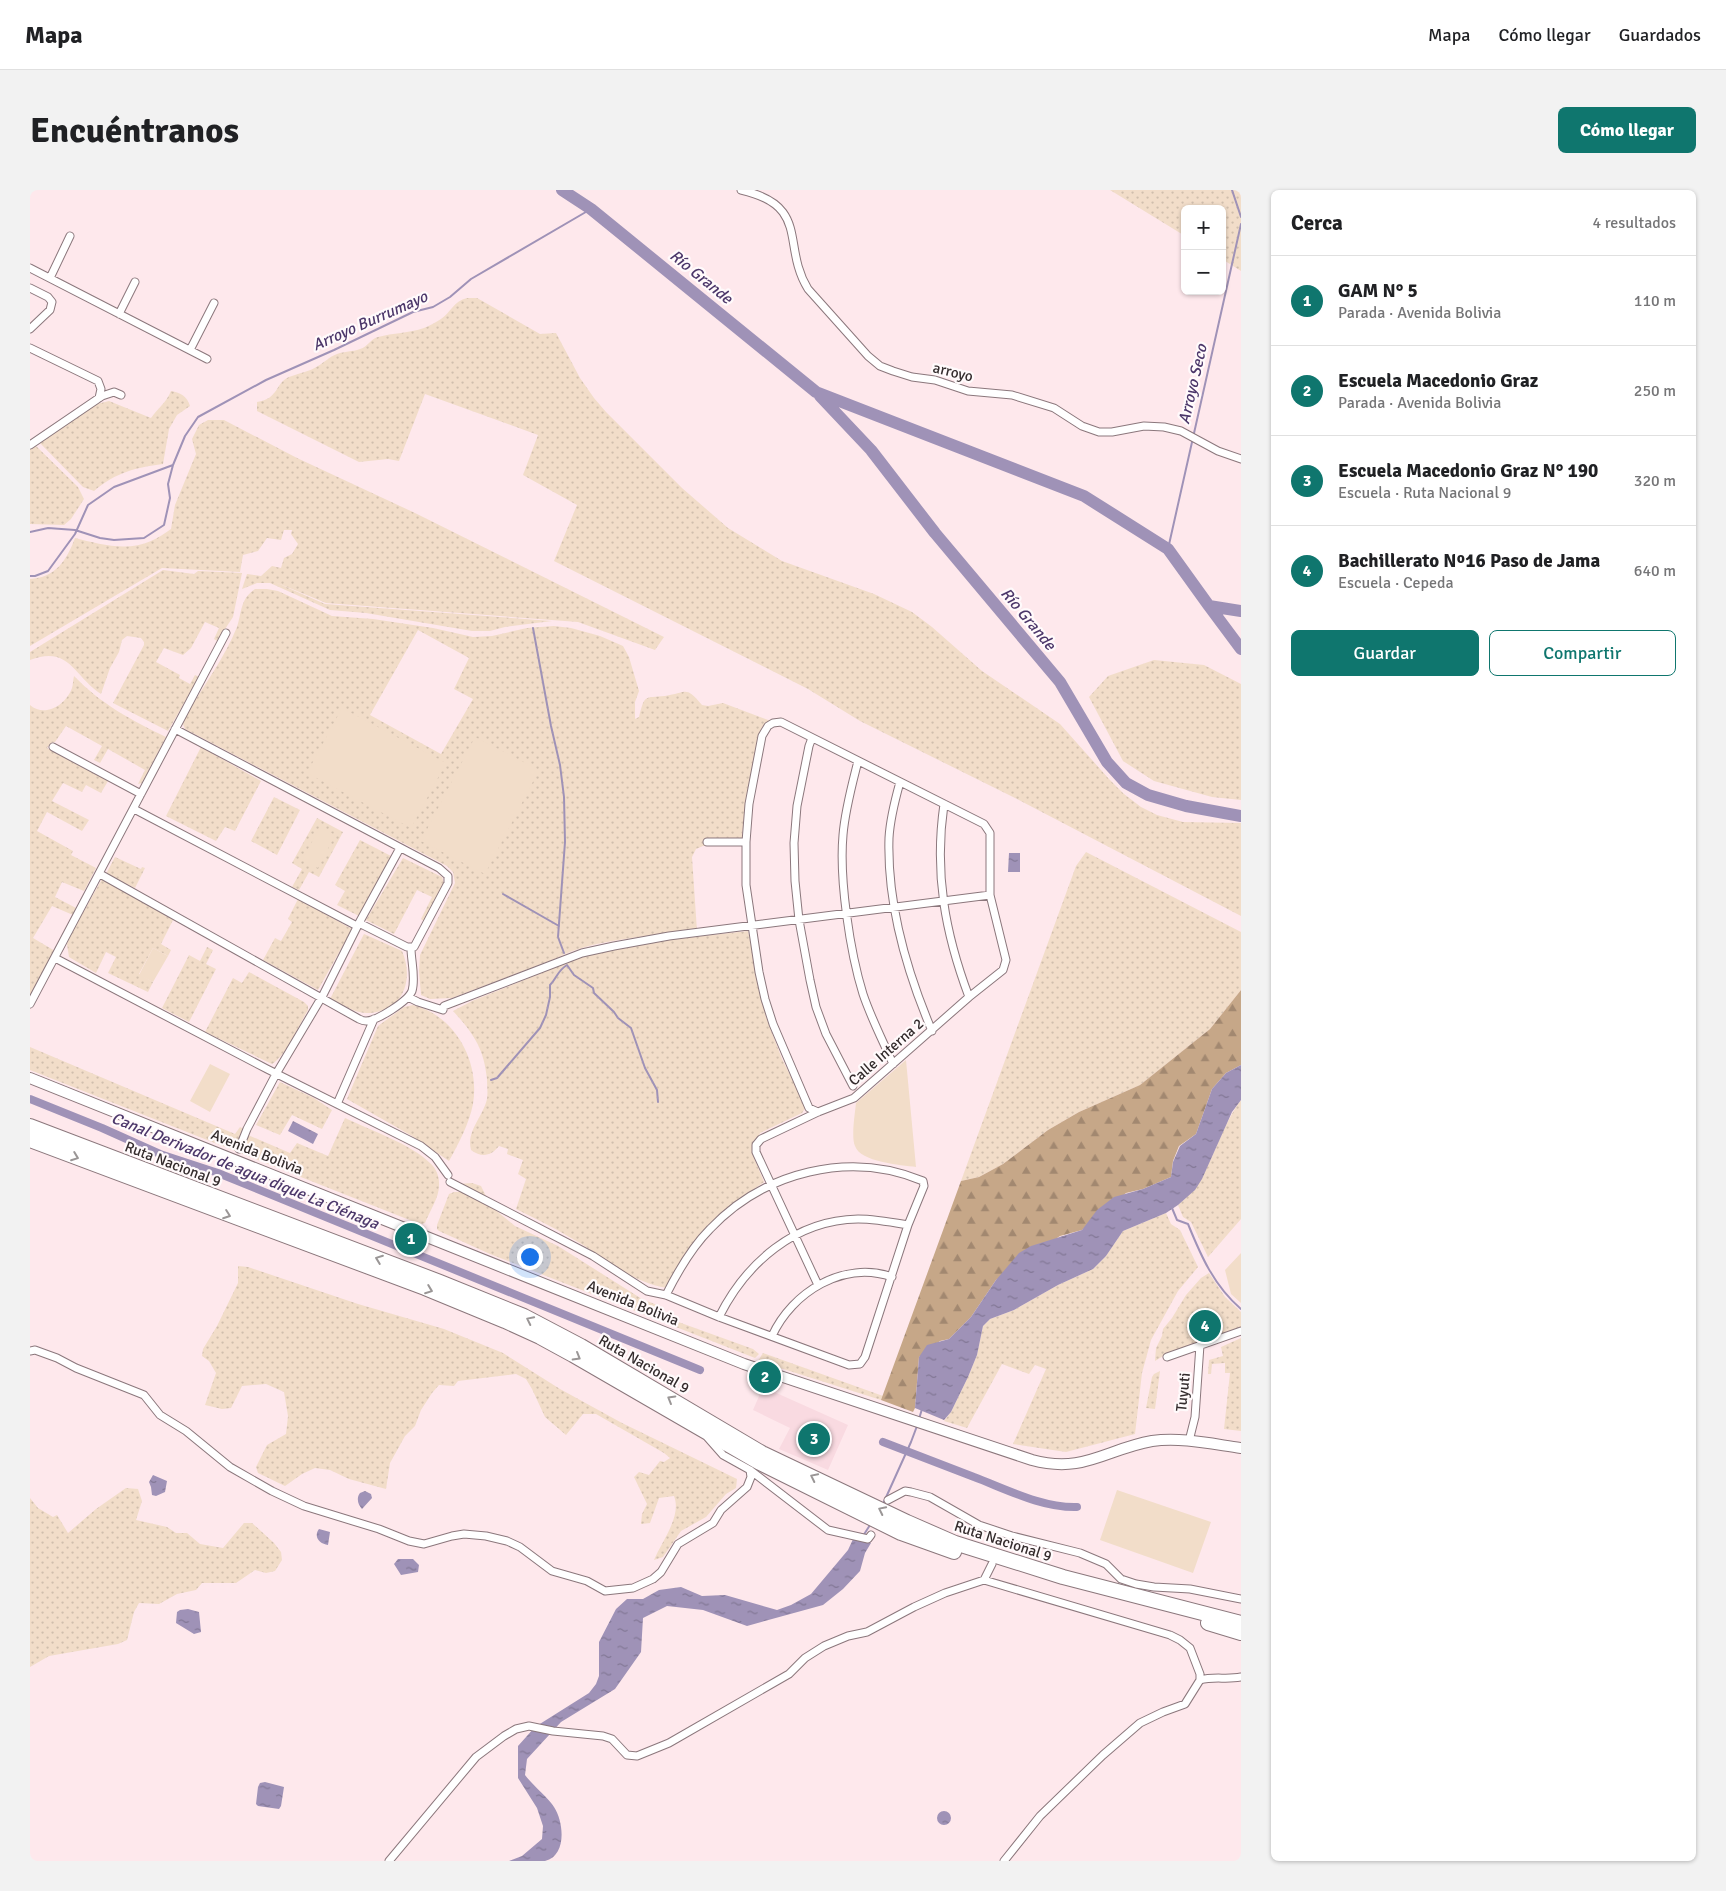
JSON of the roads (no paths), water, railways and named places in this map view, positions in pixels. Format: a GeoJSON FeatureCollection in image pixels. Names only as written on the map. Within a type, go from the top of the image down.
{"type":"FeatureCollection","features":[{"type":"Feature","properties":{"kind":"highway","name":"Ruta Nacional 9"},"geometry":{"type":"LineString","coordinates":[[30,1126],[524,1316],[581,1346],[762,1453],[855,1503],[904,1527],[992,1564],[1241,1633]]}},
{"type":"Feature","properties":{"kind":"highway","name":"Ruta Nacional 9"},"geometry":{"type":"LineString","coordinates":[[30,1140],[470,1306],[540,1337],[758,1462],[855,1503]]}},
{"type":"Feature","properties":{"kind":"highway","name":"Ruta Nacional 9"},"geometry":{"type":"LineString","coordinates":[[904,1527],[1010,1562],[1063,1577],[1241,1622]]}},
{"type":"Feature","properties":{"kind":"street","name":"arroyo"},"geometry":{"type":"LineString","coordinates":[[741,190],[768,200],[781,209],[789,221],[801,278],[808,289],[868,356],[880,366],[912,377],[935,380],[968,391],[1012,395],[1054,408],[1082,426],[1099,432],[1112,432],[1144,426],[1181,432],[1218,451],[1241,459]]}},
{"type":"Feature","properties":{"kind":"street"},"geometry":{"type":"LineString","coordinates":[[50,278],[70,236]]}},
{"type":"Feature","properties":{"kind":"street"},"geometry":{"type":"LineString","coordinates":[[30,268],[207,359]]}},
{"type":"Feature","properties":{"kind":"street"},"geometry":{"type":"LineString","coordinates":[[119,314],[135,282]]}},
{"type":"Feature","properties":{"kind":"street"},"geometry":{"type":"LineString","coordinates":[[30,288],[48,297],[52,302],[50,310],[30,329]]}},
{"type":"Feature","properties":{"kind":"street"},"geometry":{"type":"LineString","coordinates":[[190,350],[214,303]]}},
{"type":"Feature","properties":{"kind":"street"},"geometry":{"type":"LineString","coordinates":[[30,348],[98,381],[101,389],[99,398]]}},
{"type":"Feature","properties":{"kind":"street"},"geometry":{"type":"LineString","coordinates":[[30,445],[99,398],[114,392],[121,395]]}},
{"type":"Feature","properties":{"kind":"street"},"geometry":{"type":"LineString","coordinates":[[30,1004],[56,958],[226,633]]}},
{"type":"Feature","properties":{"kind":"street"},"geometry":{"type":"LineString","coordinates":[[408,996],[418,1002],[443,1010],[444,1006],[582,953],[669,936],[752,926],[895,908],[944,901],[990,896],[990,833],[984,824],[780,722],[774,723],[764,730],[756,762],[749,804],[746,842],[746,885],[752,926],[759,972],[773,1024],[809,1108],[818,1112]]}},
{"type":"Feature","properties":{"kind":"street"},"geometry":{"type":"LineString","coordinates":[[175,729],[439,868],[448,876],[448,883],[417,945],[411,948]]}},
{"type":"Feature","properties":{"kind":"street"},"geometry":{"type":"LineString","coordinates":[[812,738],[802,782],[794,843],[799,920],[816,1007],[826,1034],[852,1086]]}},
{"type":"Feature","properties":{"kind":"street"},"geometry":{"type":"LineString","coordinates":[[53,747],[141,794]]}},
{"type":"Feature","properties":{"kind":"street"},"geometry":{"type":"LineString","coordinates":[[858,760],[842,836],[842,864],[847,914],[863,993],[893,1064]]}},
{"type":"Feature","properties":{"kind":"street"},"geometry":{"type":"LineString","coordinates":[[900,782],[891,819],[889,838],[889,859],[895,908],[904,955],[919,1001],[932,1031]]}},
{"type":"Feature","properties":{"kind":"street"},"geometry":{"type":"LineString","coordinates":[[944,804],[940,835],[940,863],[947,927],[956,963],[969,997]]}},
{"type":"Feature","properties":{"kind":"street"},"geometry":{"type":"LineString","coordinates":[[134,809],[358,924],[411,948]]}},
{"type":"Feature","properties":{"kind":"street"},"geometry":{"type":"LineString","coordinates":[[707,842],[746,842]]}},
{"type":"Feature","properties":{"kind":"street"},"geometry":{"type":"LineString","coordinates":[[240,1149],[247,1129],[276,1074],[320,999],[358,924],[400,848]]}},
{"type":"Feature","properties":{"kind":"street"},"geometry":{"type":"LineString","coordinates":[[100,874],[258,962],[320,999],[366,1021],[374,1019],[394,1008],[412,991],[411,948]]}},
{"type":"Feature","properties":{"kind":"street","name":"Calle Interna 2"},"geometry":{"type":"LineString","coordinates":[[771,1185],[756,1152],[756,1145],[761,1139],[818,1112],[854,1098],[969,997],[1003,970],[1006,960],[990,896]]}},
{"type":"Feature","properties":{"kind":"street"},"geometry":{"type":"LineString","coordinates":[[56,958],[276,1074],[421,1146],[436,1157],[449,1178],[585,1252],[647,1291],[666,1295],[719,1317],[849,1365],[860,1364],[865,1357],[908,1225],[924,1186],[923,1181],[870,1166],[832,1168],[800,1174],[771,1185],[741,1202],[710,1229],[686,1259],[666,1295]]}},
{"type":"Feature","properties":{"kind":"street"},"geometry":{"type":"LineString","coordinates":[[337,1104],[374,1019]]}},
{"type":"Feature","properties":{"kind":"street","name":"Avenida Bolivia"},"geometry":{"type":"LineString","coordinates":[[30,1078],[744,1364],[1032,1460],[1062,1465],[1099,1458],[1154,1441],[1189,1441],[1241,1448]]}},
{"type":"Feature","properties":{"kind":"street"},"geometry":{"type":"LineString","coordinates":[[771,1185],[818,1285]]}},
{"type":"Feature","properties":{"kind":"street"},"geometry":{"type":"LineString","coordinates":[[719,1317],[732,1294],[750,1270],[765,1255],[795,1235],[820,1225],[850,1220],[875,1220],[908,1225]]}},
{"type":"Feature","properties":{"kind":"street"},"geometry":{"type":"LineString","coordinates":[[772,1336],[791,1307],[802,1296],[832,1278],[852,1274],[874,1273],[892,1277]]}},
{"type":"Feature","properties":{"kind":"street"},"geometry":{"type":"LineString","coordinates":[[1167,1357],[1241,1331]]}},
{"type":"Feature","properties":{"kind":"street","name":"Tuyuti"},"geometry":{"type":"LineString","coordinates":[[1189,1441],[1194,1417],[1200,1345]]}},
{"type":"Feature","properties":{"kind":"street"},"geometry":{"type":"LineString","coordinates":[[30,1351],[35,1350],[57,1358],[76,1368],[144,1395],[160,1415],[186,1431],[230,1467],[272,1491],[304,1506],[379,1529],[409,1541],[424,1544],[464,1534],[486,1536],[506,1541],[520,1547],[552,1571],[575,1576],[605,1591],[633,1588],[653,1579],[661,1572],[678,1544],[713,1523],[721,1510],[747,1487],[752,1477],[750,1470]]}},
{"type":"Feature","properties":{"kind":"street"},"geometry":{"type":"LineString","coordinates":[[702,1431],[724,1455],[750,1470],[828,1530],[868,1539],[871,1535]]}},
{"type":"Feature","properties":{"kind":"street"},"geometry":{"type":"LineString","coordinates":[[888,1500],[905,1491],[930,1497],[979,1525],[1080,1554],[1106,1564],[1121,1579],[1136,1584],[1190,1589],[1241,1599]]}},
{"type":"Feature","properties":{"kind":"street"},"geometry":{"type":"LineString","coordinates":[[984,1580],[992,1564]]}},
{"type":"Feature","properties":{"kind":"street"},"geometry":{"type":"LineString","coordinates":[[389,1861],[476,1757],[516,1729],[529,1726],[553,1731],[603,1736],[612,1739],[627,1755],[637,1756],[669,1743],[762,1691],[789,1674],[805,1658],[824,1646],[848,1636],[867,1632],[930,1600],[984,1580],[1163,1633],[1180,1640],[1193,1654],[1200,1674],[1200,1680],[1185,1704],[1140,1723],[1104,1754],[1040,1816],[1004,1861]]}},
{"type":"Feature","properties":{"kind":"street"},"geometry":{"type":"LineString","coordinates":[[1200,1680],[1209,1678],[1222,1680],[1241,1677]]}},
{"type":"Feature","properties":{"kind":"water"},"geometry":{"type":"Polygon","coordinates":[[[1009,853],[1020,853],[1020,872],[1008,872],[1009,853]]]}},
{"type":"Feature","properties":{"kind":"water"},"geometry":{"type":"Polygon","coordinates":[[[1241,1065],[1241,1100],[1232,1112],[1202,1179],[1195,1190],[1166,1213],[1123,1231],[1106,1256],[1093,1269],[1058,1285],[1014,1310],[990,1319],[983,1326],[977,1355],[968,1377],[951,1412],[944,1420],[915,1408],[919,1357],[927,1345],[949,1339],[971,1317],[996,1280],[1019,1253],[1031,1246],[1082,1230],[1097,1210],[1114,1197],[1143,1189],[1171,1177],[1173,1162],[1180,1146],[1196,1134],[1212,1089],[1226,1073],[1241,1065]]]}},
{"type":"Feature","properties":{"kind":"water"},"geometry":{"type":"Polygon","coordinates":[[[293,1121],[318,1134],[313,1144],[288,1131],[293,1121]]]}},
{"type":"Feature","properties":{"kind":"water"},"geometry":{"type":"Polygon","coordinates":[[[153,1475],[167,1481],[165,1492],[156,1496],[152,1495],[149,1482],[153,1475]]]}},
{"type":"Feature","properties":{"kind":"water"},"geometry":{"type":"Polygon","coordinates":[[[365,1491],[371,1494],[372,1498],[362,1509],[358,1497],[360,1493],[365,1491]]]}},
{"type":"Feature","properties":{"kind":"water"},"geometry":{"type":"Polygon","coordinates":[[[319,1529],[330,1532],[328,1545],[318,1540],[317,1532],[319,1529]]]}},
{"type":"Feature","properties":{"kind":"water"},"geometry":{"type":"Polygon","coordinates":[[[854,1537],[871,1543],[865,1553],[860,1571],[843,1589],[823,1605],[747,1626],[703,1610],[667,1606],[643,1618],[641,1652],[615,1689],[561,1722],[527,1759],[525,1775],[551,1803],[560,1821],[562,1838],[557,1853],[545,1861],[509,1861],[522,1856],[542,1839],[543,1826],[537,1808],[518,1778],[518,1746],[535,1727],[589,1693],[596,1684],[599,1676],[599,1642],[616,1609],[627,1599],[643,1599],[659,1590],[681,1587],[702,1596],[725,1595],[777,1610],[811,1594],[848,1550],[854,1537]]]}},
{"type":"Feature","properties":{"kind":"water"},"geometry":{"type":"Polygon","coordinates":[[[398,1559],[413,1559],[419,1565],[418,1572],[401,1575],[394,1564],[398,1559]]]}},
{"type":"Feature","properties":{"kind":"water"},"geometry":{"type":"Polygon","coordinates":[[[188,1609],[199,1612],[201,1632],[194,1634],[176,1623],[177,1612],[188,1609]]]}},
{"type":"Feature","properties":{"kind":"water"},"geometry":{"type":"Polygon","coordinates":[[[265,1782],[284,1787],[279,1809],[258,1806],[256,1804],[258,1787],[260,1783],[265,1782]]]}},
{"type":"Feature","properties":{"kind":"water"},"geometry":{"type":"Polygon","coordinates":[[[944,1811],[949,1813],[951,1818],[949,1823],[944,1825],[939,1823],[937,1818],[939,1813],[944,1811]]]}},
{"type":"Feature","properties":{"kind":"waterway","name":"Río Grande"},"geometry":{"type":"LineString","coordinates":[[562,190],[591,209],[816,392],[1084,496],[1168,549],[1209,606],[1241,611]]}},
{"type":"Feature","properties":{"kind":"waterway","name":"Arroyo Seco"},"geometry":{"type":"LineString","coordinates":[[1232,190],[1241,217]]}},
{"type":"Feature","properties":{"kind":"waterway","name":"Arroyo Burrumayo"},"geometry":{"type":"LineString","coordinates":[[30,576],[48,571],[75,534],[88,505],[114,487],[173,465],[185,436],[198,417],[266,380],[413,312],[433,307],[450,297],[471,279],[591,209]]}},
{"type":"Feature","properties":{"kind":"waterway","name":"Arroyo Seco"},"geometry":{"type":"LineString","coordinates":[[1168,549],[1241,224]]}},
{"type":"Feature","properties":{"kind":"waterway","name":"Río Grande"},"geometry":{"type":"LineString","coordinates":[[820,396],[871,450],[935,533],[1060,682],[1107,762],[1126,783],[1148,795],[1186,806],[1241,816]]}},
{"type":"Feature","properties":{"kind":"waterway","name":"Arroyo Burrumayo"},"geometry":{"type":"LineString","coordinates":[[30,532],[48,528],[75,530],[100,538],[114,540],[144,538],[164,525],[170,498],[168,484],[173,465]]}},
{"type":"Feature","properties":{"kind":"waterway","name":"Río Grande"},"geometry":{"type":"LineString","coordinates":[[1209,606],[1241,649]]}},
{"type":"Feature","properties":{"kind":"waterway"},"geometry":{"type":"LineString","coordinates":[[533,628],[560,765],[564,797],[565,842],[558,937],[564,953]]}},
{"type":"Feature","properties":{"kind":"waterway"},"geometry":{"type":"LineString","coordinates":[[503,894],[559,926]]}},
{"type":"Feature","properties":{"kind":"waterway"},"geometry":{"type":"LineString","coordinates":[[491,1080],[497,1078],[540,1028],[546,1015],[550,997],[550,985],[567,965],[574,975],[593,988],[594,993],[618,1018],[631,1028],[645,1068],[657,1090],[658,1102]]}},
{"type":"Feature","properties":{"kind":"waterway","name":"Canal Derivador de agua dique La Ciénaga"},"geometry":{"type":"LineString","coordinates":[[30,1099],[160,1154],[218,1173],[700,1370]]}},
{"type":"Feature","properties":{"kind":"waterway"},"geometry":{"type":"LineString","coordinates":[[1173,1206],[1172,1208],[1177,1220],[1188,1224],[1209,1270],[1223,1291],[1241,1309]]}},
{"type":"Feature","properties":{"kind":"waterway"},"geometry":{"type":"LineString","coordinates":[[919,1419],[922,1409]]}},
{"type":"Feature","properties":{"kind":"waterway"},"geometry":{"type":"LineString","coordinates":[[883,1504],[917,1426]]}},
{"type":"Feature","properties":{"kind":"waterway","name":"Canal Derivador de agua dique La Ciénaga"},"geometry":{"type":"LineString","coordinates":[[883,1442],[974,1477]]}},
{"type":"Feature","properties":{"kind":"waterway","name":"Canal Derivador de agua dique La Ciénaga"},"geometry":{"type":"LineString","coordinates":[[974,1477],[1037,1501],[1077,1507]]}},
{"type":"Feature","properties":{"kind":"waterway"},"geometry":{"type":"LineString","coordinates":[[863,1536],[870,1525]]}},
{"type":"Feature","properties":{"kind":"place","name":"GAM N° 5"},"geometry":{"type":"Point","coordinates":[411,1239]}},
{"type":"Feature","properties":{"kind":"place","name":"Bachillerato Nº16 Paso de Jama"},"geometry":{"type":"Point","coordinates":[1205,1326]}},
{"type":"Feature","properties":{"kind":"place","name":"Escuela Macedonio Graz"},"geometry":{"type":"Point","coordinates":[765,1377]}},
{"type":"Feature","properties":{"kind":"place","name":"Escuela Macedonio Graz N° 190"},"geometry":{"type":"Point","coordinates":[814,1439]}}]}
